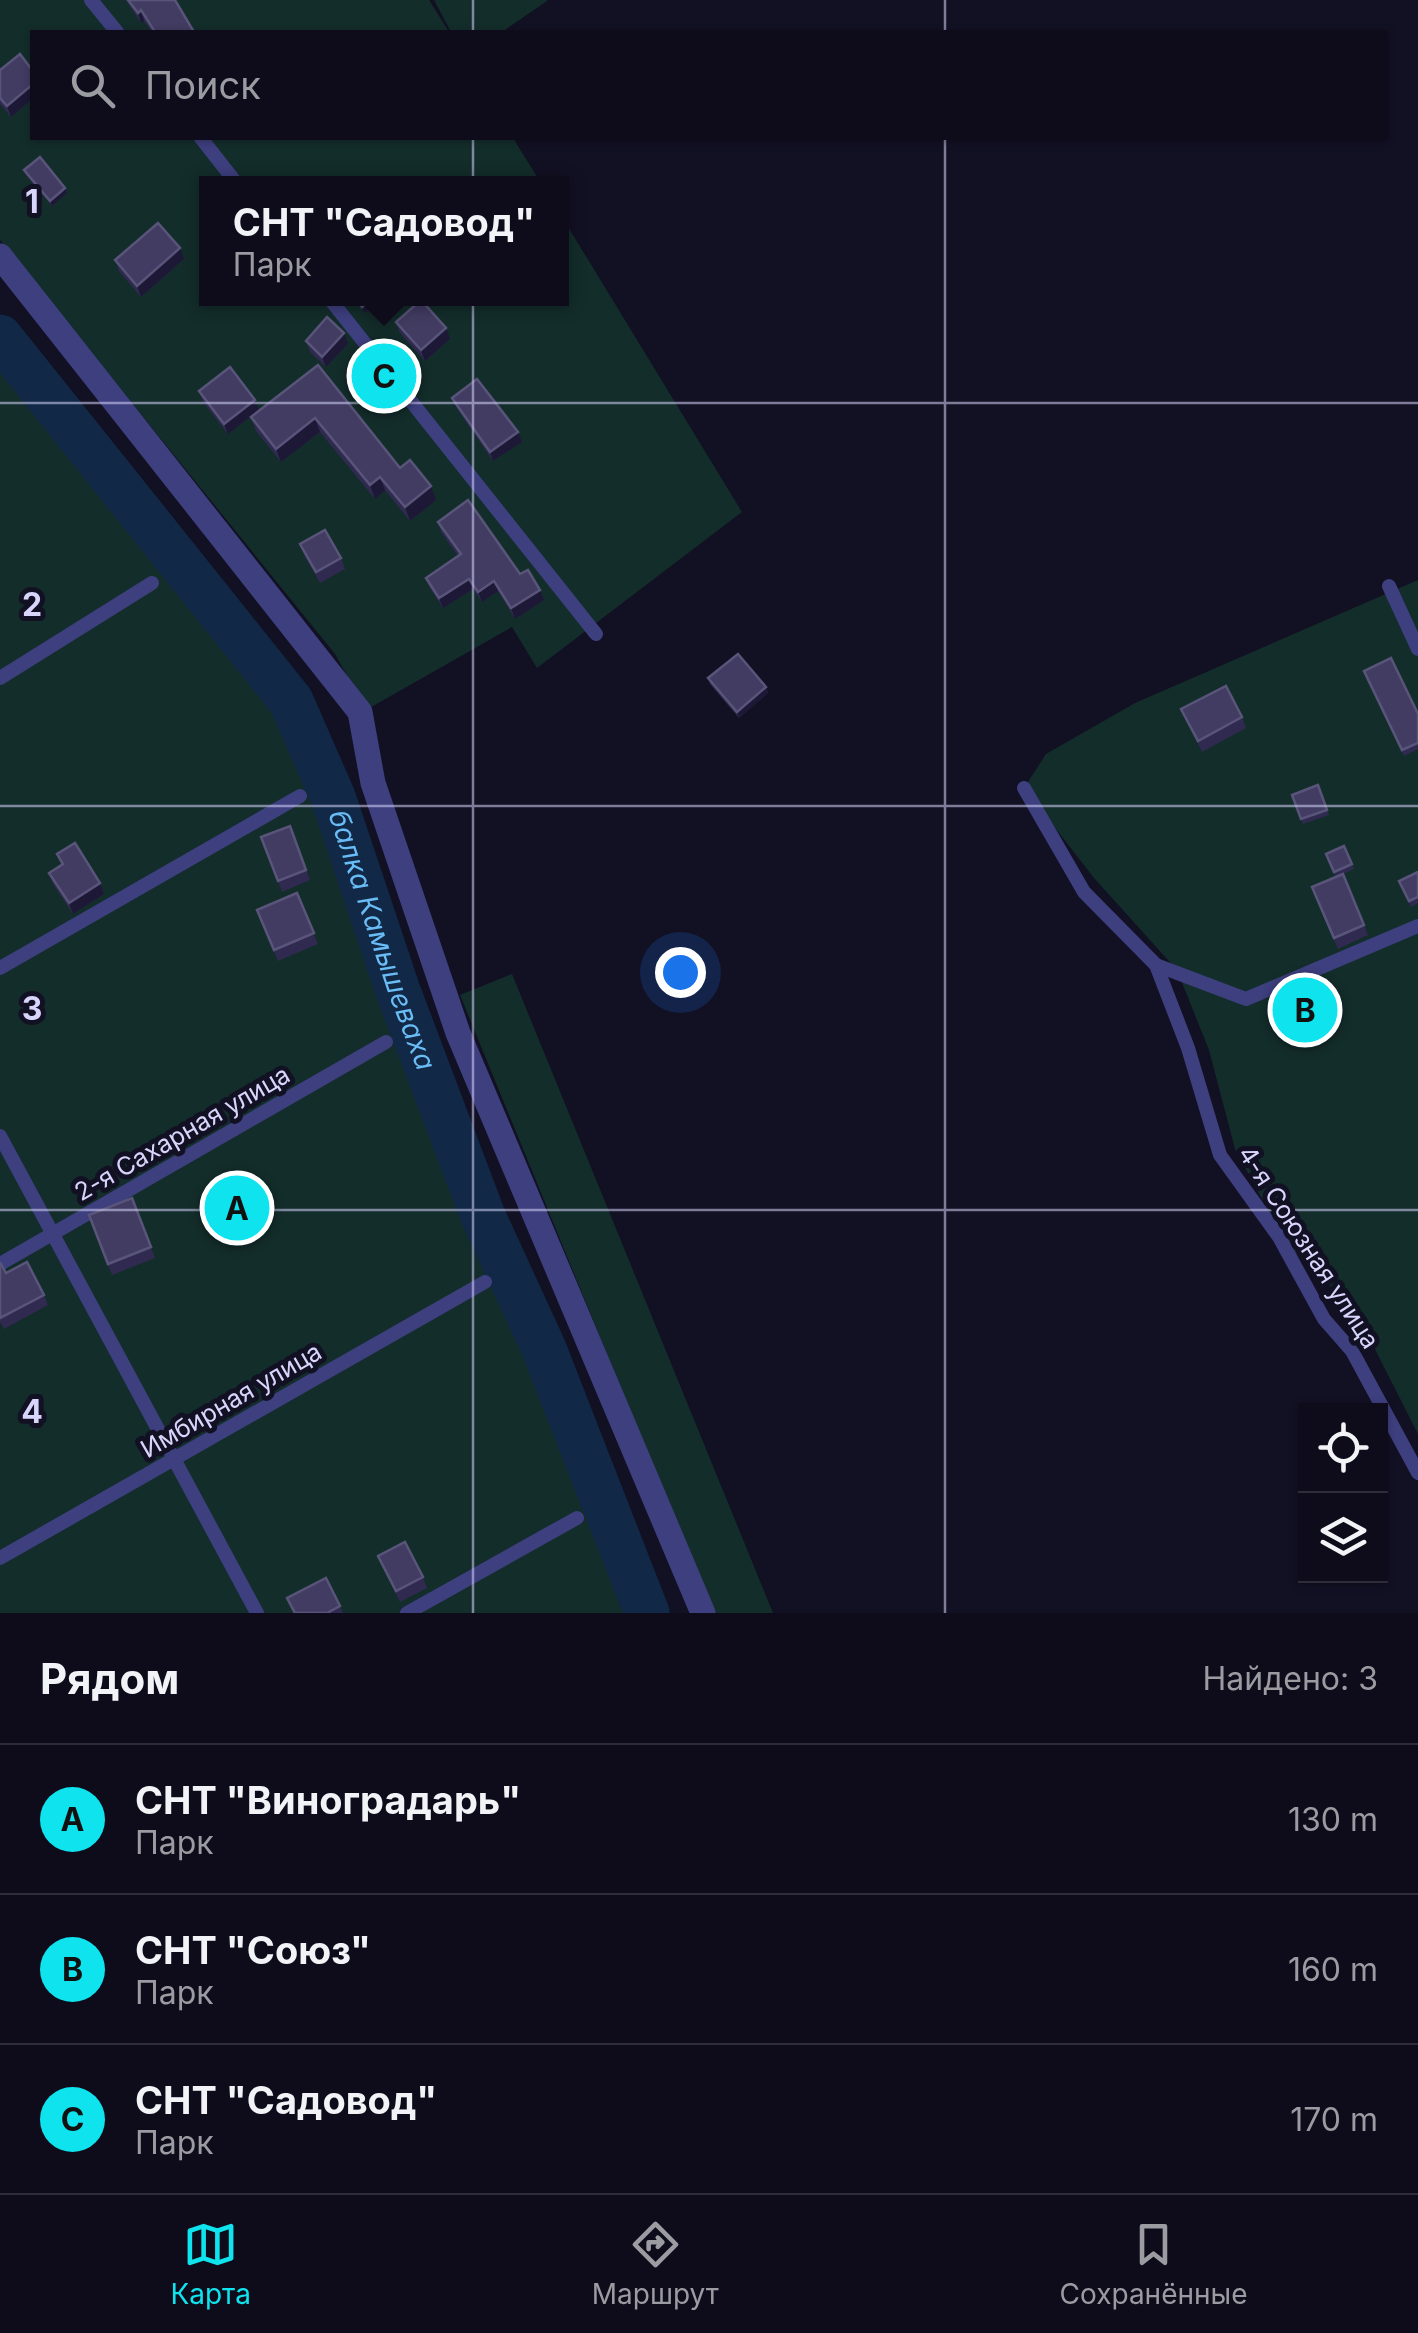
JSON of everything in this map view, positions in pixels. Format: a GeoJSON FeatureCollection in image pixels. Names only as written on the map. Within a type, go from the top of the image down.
{"type":"FeatureCollection","features":[{"type":"Feature","properties":{"kind":"street"},"geometry":{"type":"LineString","coordinates":[[0,256],[360,712],[373,783],[458,1033],[703,1613]]}},
{"type":"Feature","properties":{"kind":"lane"},"geometry":{"type":"LineString","coordinates":[[91,0],[115,30]]}},
{"type":"Feature","properties":{"kind":"lane"},"geometry":{"type":"LineString","coordinates":[[202,140],[231,176]]}},
{"type":"Feature","properties":{"kind":"lane"},"geometry":{"type":"LineString","coordinates":[[335,306],[596,634]]}},
{"type":"Feature","properties":{"kind":"lane"},"geometry":{"type":"LineString","coordinates":[[0,678],[152,583]]}},
{"type":"Feature","properties":{"kind":"lane"},"geometry":{"type":"LineString","coordinates":[[1390,586],[1418,649]]}},
{"type":"Feature","properties":{"kind":"lane","name":"4-я Союзная улица"},"geometry":{"type":"LineString","coordinates":[[1024,788],[1084,892],[1156,965],[1188,1048],[1220,1155],[1279,1236],[1324,1319],[1352,1350],[1418,1473]]}},
{"type":"Feature","properties":{"kind":"lane"},"geometry":{"type":"LineString","coordinates":[[0,968],[300,796]]}},
{"type":"Feature","properties":{"kind":"lane"},"geometry":{"type":"LineString","coordinates":[[1156,965],[1246,998],[1418,926]]}},
{"type":"Feature","properties":{"kind":"lane","name":"2-я Сахарная улица"},"geometry":{"type":"LineString","coordinates":[[0,1264],[386,1042]]}},
{"type":"Feature","properties":{"kind":"lane"},"geometry":{"type":"LineString","coordinates":[[0,1136],[257,1613]]}},
{"type":"Feature","properties":{"kind":"lane","name":"Имбирная улица"},"geometry":{"type":"LineString","coordinates":[[0,1558],[485,1282]]}},
{"type":"Feature","properties":{"kind":"lane"},"geometry":{"type":"LineString","coordinates":[[407,1613],[577,1518]]}},
{"type":"Feature","properties":{"kind":"green space"},"geometry":{"type":"Polygon","coordinates":[[[0,0],[429,0],[448,30],[30,30],[30,140],[514,140],[537,176],[199,176],[199,306],[569,306],[569,228],[742,512],[537,668],[512,627],[366,710],[335,654],[0,240],[0,0]]]}},
{"type":"Feature","properties":{"kind":"green space"},"geometry":{"type":"Polygon","coordinates":[[[434,0],[547,0],[505,30],[450,30],[434,0]]]}},
{"type":"Feature","properties":{"kind":"green space"},"geometry":{"type":"Polygon","coordinates":[[[0,337],[275,709],[324,803],[623,1613],[0,1613],[0,337]]]}},
{"type":"Feature","properties":{"kind":"green space"},"geometry":{"type":"Polygon","coordinates":[[[1418,580],[1418,1434],[1354,1308],[1288,1247],[1235,1149],[1209,1050],[1177,970],[1094,878],[1024,788],[1046,754],[1135,703],[1418,580]]]}},
{"type":"Feature","properties":{"kind":"green space"},"geometry":{"type":"Polygon","coordinates":[[[512,974],[773,1613],[713,1613],[460,995],[512,974]]]}},
{"type":"Feature","properties":{"kind":"building"},"geometry":{"type":"Polygon","coordinates":[[[128,0],[175,0],[193,30],[154,30],[141,10],[138,13],[128,0]]]}},
{"type":"Feature","properties":{"kind":"building"},"geometry":{"type":"Polygon","coordinates":[[[20,54],[30,67],[30,87],[7,106],[0,98],[0,70],[20,54]]]}},
{"type":"Feature","properties":{"kind":"building"},"geometry":{"type":"Polygon","coordinates":[[[40,157],[65,188],[50,201],[24,170],[40,157]]]}},
{"type":"Feature","properties":{"kind":"building"},"geometry":{"type":"Polygon","coordinates":[[[158,223],[180,248],[137,286],[115,260],[158,223]]]}},
{"type":"Feature","properties":{"kind":"building"},"geometry":{"type":"Polygon","coordinates":[[[414,306],[426,306],[446,328],[421,350],[396,322],[414,306]]]}},
{"type":"Feature","properties":{"kind":"building"},"geometry":{"type":"Polygon","coordinates":[[[327,317],[344,333],[322,357],[306,341],[327,317]]]}},
{"type":"Feature","properties":{"kind":"building"},"geometry":{"type":"Polygon","coordinates":[[[318,365],[400,468],[410,460],[431,486],[405,507],[380,477],[370,485],[315,418],[276,449],[251,417],[318,365]]]}},
{"type":"Feature","properties":{"kind":"building"},"geometry":{"type":"Polygon","coordinates":[[[230,367],[255,400],[224,424],[199,391],[230,367]]]}},
{"type":"Feature","properties":{"kind":"building"},"geometry":{"type":"Polygon","coordinates":[[[477,379],[518,432],[490,452],[452,398],[477,379]]]}},
{"type":"Feature","properties":{"kind":"building"},"geometry":{"type":"Polygon","coordinates":[[[468,500],[520,574],[528,570],[540,590],[511,608],[494,581],[478,592],[469,579],[439,598],[426,578],[461,554],[438,522],[468,500]]]}},
{"type":"Feature","properties":{"kind":"building"},"geometry":{"type":"Polygon","coordinates":[[[325,530],[341,558],[316,572],[300,544],[325,530]]]}},
{"type":"Feature","properties":{"kind":"building"},"geometry":{"type":"Polygon","coordinates":[[[738,654],[766,687],[737,712],[708,678],[738,654]]]}},
{"type":"Feature","properties":{"kind":"building"},"geometry":{"type":"Polygon","coordinates":[[[1391,658],[1418,714],[1418,743],[1402,750],[1364,671],[1391,658]]]}},
{"type":"Feature","properties":{"kind":"building"},"geometry":{"type":"Polygon","coordinates":[[[1226,686],[1242,717],[1198,741],[1181,709],[1226,686]]]}},
{"type":"Feature","properties":{"kind":"building"},"geometry":{"type":"Polygon","coordinates":[[[1318,785],[1327,810],[1301,819],[1292,795],[1318,785]]]}},
{"type":"Feature","properties":{"kind":"building"},"geometry":{"type":"Polygon","coordinates":[[[290,826],[306,870],[278,881],[261,837],[290,826]]]}},
{"type":"Feature","properties":{"kind":"building"},"geometry":{"type":"Polygon","coordinates":[[[75,843],[100,883],[69,903],[49,873],[63,864],[57,854],[75,843]]]}},
{"type":"Feature","properties":{"kind":"building"},"geometry":{"type":"Polygon","coordinates":[[[1344,846],[1352,864],[1334,872],[1326,854],[1344,846]]]}},
{"type":"Feature","properties":{"kind":"building"},"geometry":{"type":"Polygon","coordinates":[[[1418,872],[1418,897],[1409,901],[1399,881],[1418,872]]]}},
{"type":"Feature","properties":{"kind":"building"},"geometry":{"type":"Polygon","coordinates":[[[1343,874],[1364,925],[1334,938],[1312,887],[1343,874]]]}},
{"type":"Feature","properties":{"kind":"building"},"geometry":{"type":"Polygon","coordinates":[[[297,893],[314,933],[274,950],[257,910],[297,893]]]}},
{"type":"Feature","properties":{"kind":"building"},"geometry":{"type":"Polygon","coordinates":[[[132,1198],[151,1247],[108,1264],[89,1215],[132,1198]]]}},
{"type":"Feature","properties":{"kind":"building"},"geometry":{"type":"Polygon","coordinates":[[[0,1262],[6,1273],[27,1262],[44,1295],[0,1318],[0,1262]]]}},
{"type":"Feature","properties":{"kind":"building"},"geometry":{"type":"Polygon","coordinates":[[[405,1542],[423,1577],[396,1591],[378,1556],[405,1542]]]}},
{"type":"Feature","properties":{"kind":"building"},"geometry":{"type":"Polygon","coordinates":[[[326,1578],[340,1606],[327,1613],[295,1613],[287,1598],[326,1578]]]}},
{"type":"Feature","properties":{"kind":"waterway","name":"балка Камышеваха"},"geometry":{"type":"LineString","coordinates":[[0,337],[291,701],[333,797],[398,991],[483,1216],[544,1349],[647,1613]]}},
{"type":"Feature","properties":{"kind":"place","name":"СНТ \"Садовод\""},"geometry":{"type":"Point","coordinates":[384,376]}},
{"type":"Feature","properties":{"kind":"place","name":"СНТ \"Союз\""},"geometry":{"type":"Point","coordinates":[1305,1010]}},
{"type":"Feature","properties":{"kind":"place","name":"СНТ \"Виноградарь\""},"geometry":{"type":"Point","coordinates":[237,1208]}}]}
